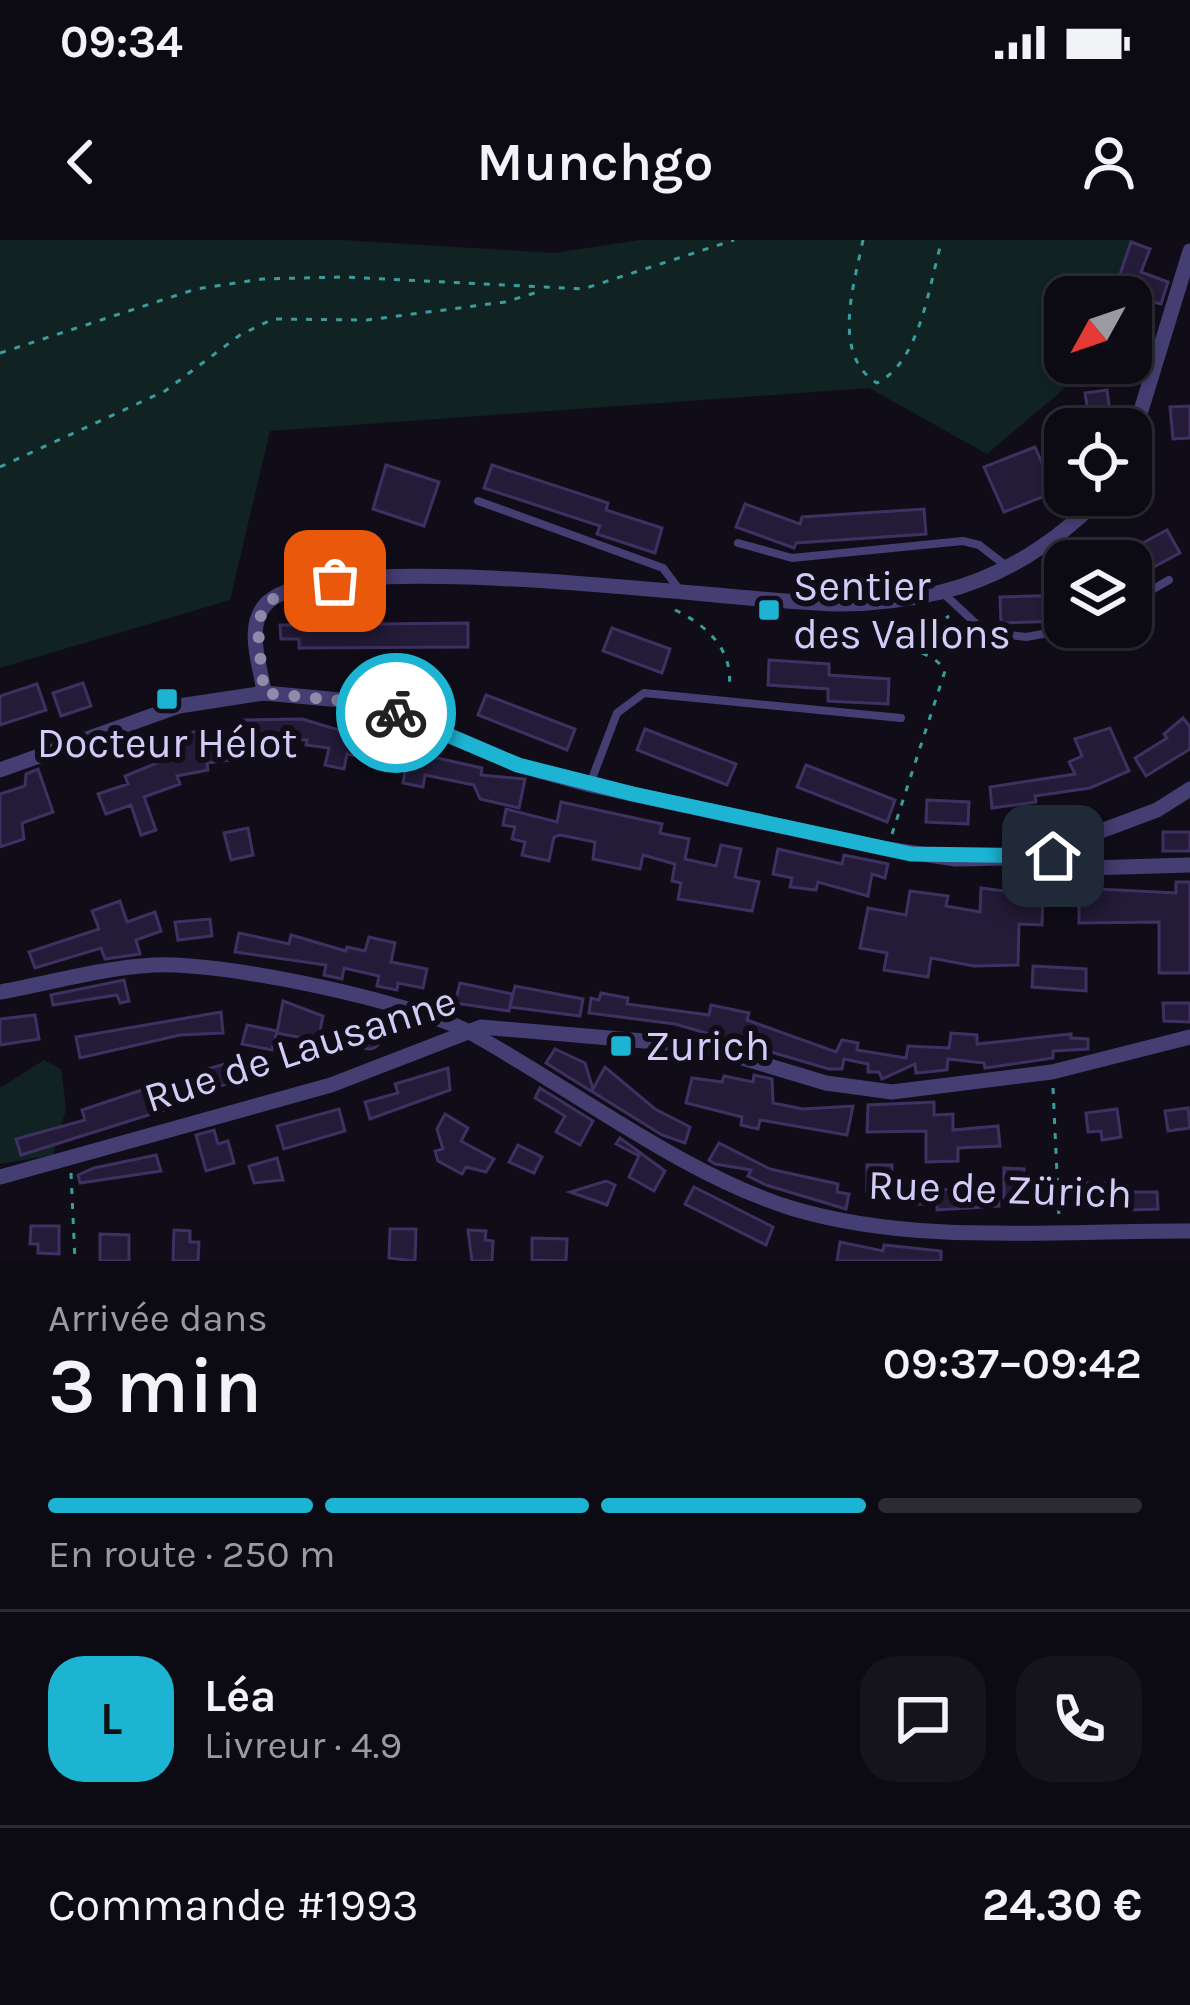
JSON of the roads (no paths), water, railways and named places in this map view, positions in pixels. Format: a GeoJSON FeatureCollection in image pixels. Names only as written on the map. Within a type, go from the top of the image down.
{"type":"FeatureCollection","features":[{"type":"Feature","properties":{"kind":"street"},"geometry":{"type":"LineString","coordinates":[[1142,408],[1190,251]]}},
{"type":"Feature","properties":{"kind":"street"},"geometry":{"type":"LineString","coordinates":[[264,693],[254,631],[265,606],[293,587],[377,575],[844,604],[941,592],[1006,566],[1058,537],[1080,516]]}},
{"type":"Feature","properties":{"kind":"street"},"geometry":{"type":"LineString","coordinates":[[0,770],[179,706],[264,693],[374,704],[518,765],[887,849],[956,859],[1053,856],[1087,868],[1190,865]]}},
{"type":"Feature","properties":{"kind":"street"},"geometry":{"type":"LineString","coordinates":[[1053,856],[1190,789]]}},
{"type":"Feature","properties":{"kind":"street","name":"Rue de Zürich"},"geometry":{"type":"LineString","coordinates":[[0,992],[146,965],[191,964],[414,1010],[466,1030],[732,1184],[793,1208],[907,1229],[1190,1232]]}},
{"type":"Feature","properties":{"kind":"street","name":"Rue de Lausanne"},"geometry":{"type":"LineString","coordinates":[[0,1177],[331,1085],[466,1030],[524,1028],[702,1046],[858,1090],[972,1085],[1052,1072],[1190,1037]]}},
{"type":"Feature","properties":{"kind":"lane"},"geometry":{"type":"LineString","coordinates":[[478,501],[663,568],[682,593]]}},
{"type":"Feature","properties":{"kind":"lane"},"geometry":{"type":"LineString","coordinates":[[737,543],[792,558],[963,541],[979,545],[1006,566]]}},
{"type":"Feature","properties":{"kind":"lane"},"geometry":{"type":"LineString","coordinates":[[1152,590],[1169,580]]}},
{"type":"Feature","properties":{"kind":"lane"},"geometry":{"type":"LineString","coordinates":[[941,592],[985,632],[1026,637],[1044,634]]}},
{"type":"Feature","properties":{"kind":"lane"},"geometry":{"type":"LineString","coordinates":[[590,785],[617,713],[644,693],[901,718]]}},
{"type":"Feature","properties":{"kind":"place","name":"Sentier des Vallons"},"geometry":{"type":"Point","coordinates":[769,610]}},
{"type":"Feature","properties":{"kind":"place","name":"Docteur Hélot"},"geometry":{"type":"Point","coordinates":[167,699]}},
{"type":"Feature","properties":{"kind":"place","name":"Zurich"},"geometry":{"type":"Point","coordinates":[621,1046]}}]}
